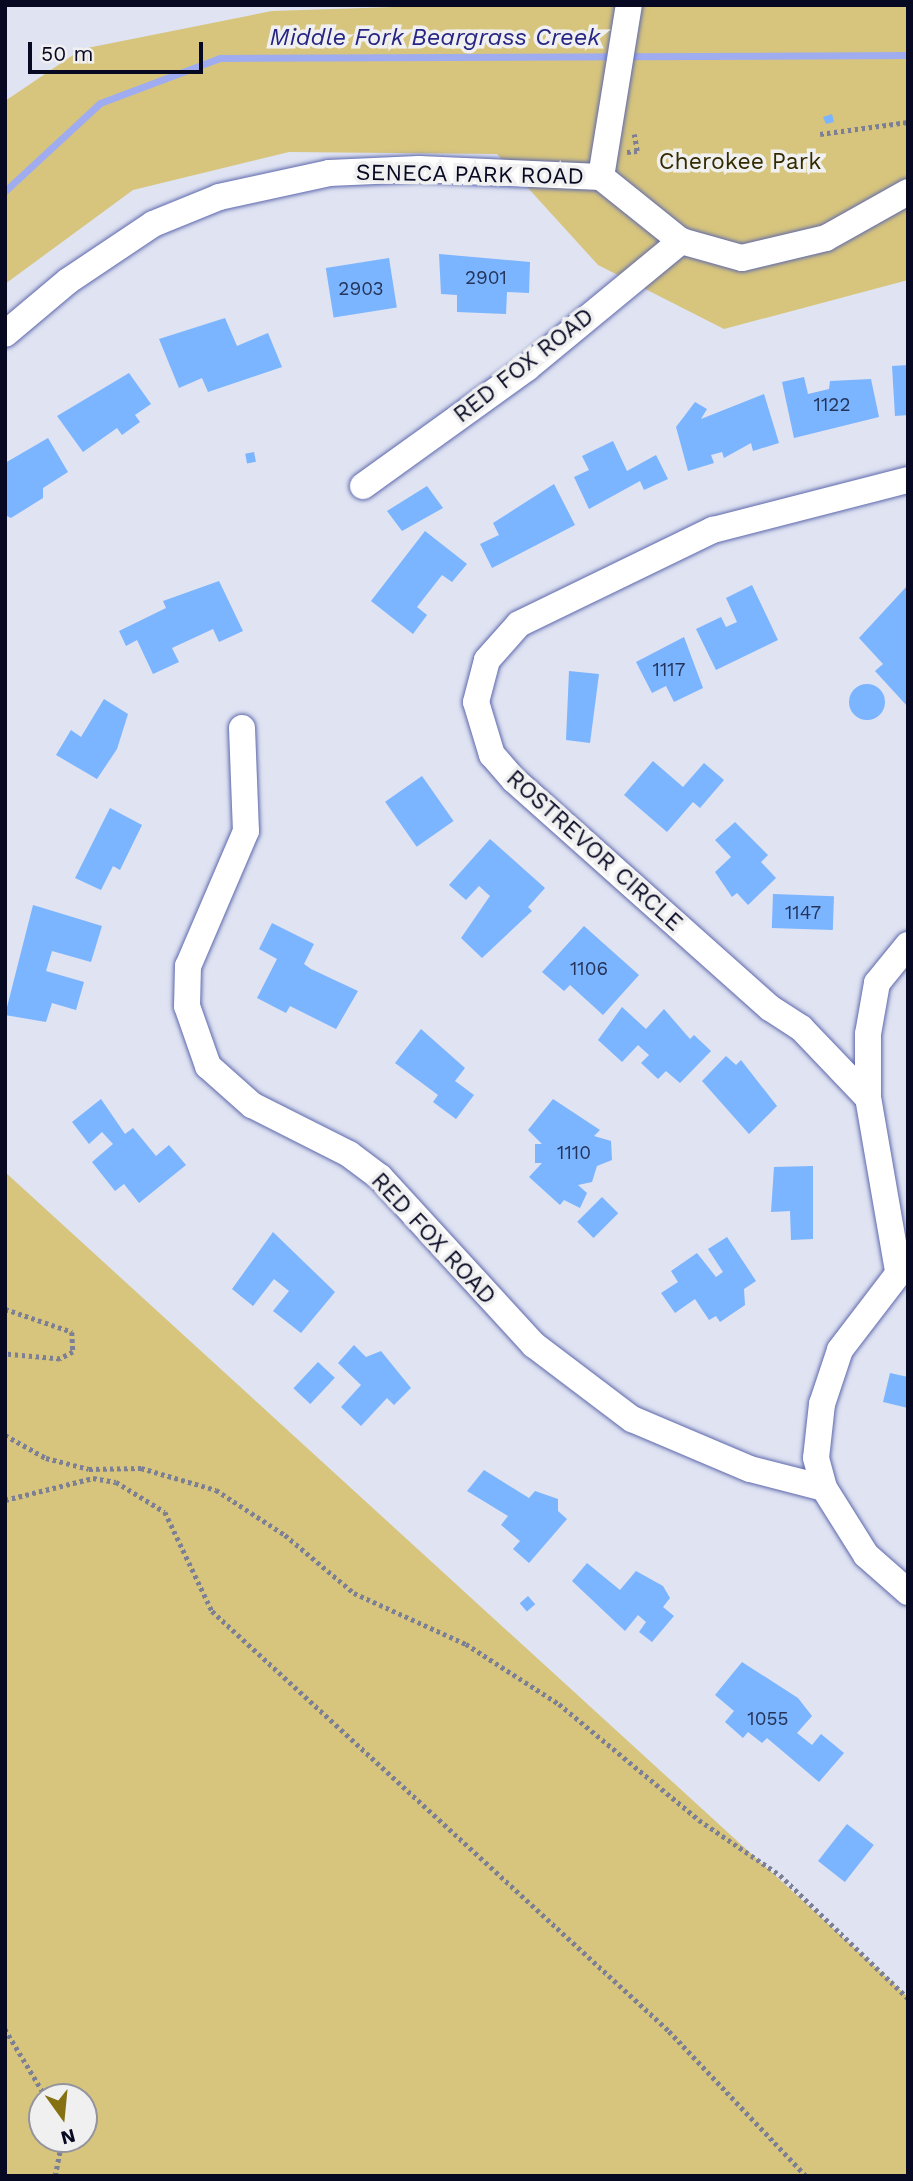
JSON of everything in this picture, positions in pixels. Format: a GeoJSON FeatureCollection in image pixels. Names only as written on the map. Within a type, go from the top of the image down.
{"type":"FeatureCollection","features":[{"type":"Feature","properties":{"kind":"street"},"geometry":{"type":"LineString","coordinates":[[628,12],[621,132],[601,177],[681,241],[721,257],[787,252],[882,211],[908,192]]}},
{"type":"Feature","properties":{"kind":"street","name":"SENECA PARK ROAD"},"geometry":{"type":"LineString","coordinates":[[5,334],[122,242],[185,210],[256,186],[329,173],[419,169],[601,177]]}},
{"type":"Feature","properties":{"kind":"street","name":"RED FOX ROAD"},"geometry":{"type":"LineString","coordinates":[[363,486],[527,368],[681,241]]}},
{"type":"Feature","properties":{"kind":"street","name":"ROSTREVOR CIRCLE"},"geometry":{"type":"LineString","coordinates":[[868,1098],[801,1028],[770,1008],[514,780],[492,755],[476,702],[487,660],[519,624],[713,530],[908,480]]}},
{"type":"Feature","properties":{"kind":"street","name":"RED FOX ROAD"},"geometry":{"type":"LineString","coordinates":[[242,728],[246,831],[188,966],[187,1006],[208,1066],[252,1105],[349,1154],[380,1177],[534,1345],[621,1411],[750,1469],[824,1488]]}},
{"type":"Feature","properties":{"kind":"street"},"geometry":{"type":"LineString","coordinates":[[908,945],[883,971],[872,1003],[868,1098],[903,1266],[858,1319],[825,1390],[816,1458],[824,1488],[866,1555],[908,1592]]}},
{"type":"Feature","properties":{"kind":"path"},"geometry":{"type":"LineString","coordinates":[[820,134],[908,122]]}},
{"type":"Feature","properties":{"kind":"path"},"geometry":{"type":"LineString","coordinates":[[621,132],[637,151]]}},
{"type":"Feature","properties":{"kind":"path"},"geometry":{"type":"LineString","coordinates":[[5,1309],[72,1332],[73,1352],[60,1359],[5,1354]]}},
{"type":"Feature","properties":{"kind":"path"},"geometry":{"type":"LineString","coordinates":[[5,1435],[78,1466],[141,1468],[216,1490],[285,1535],[354,1593],[466,1644],[559,1704],[665,1785],[699,1820],[780,1875],[908,1998]]}},
{"type":"Feature","properties":{"kind":"path"},"geometry":{"type":"LineString","coordinates":[[5,1500],[93,1478],[116,1482],[165,1512],[212,1611],[669,2031],[806,2176]]}},
{"type":"Feature","properties":{"kind":"path"},"geometry":{"type":"LineString","coordinates":[[5,2029],[38,2083]]}},
{"type":"Feature","properties":{"kind":"path"},"geometry":{"type":"LineString","coordinates":[[55,2176],[59,2153]]}},
{"type":"Feature","properties":{"kind":"green space","name":"Cherokee Park"},"geometry":{"type":"Polygon","coordinates":[[[456,5],[908,5],[908,280],[724,329],[598,265],[497,154],[289,152],[133,190],[5,284],[5,101],[82,49],[272,11],[456,5]]]}},
{"type":"Feature","properties":{"kind":"green space"},"geometry":{"type":"Polygon","coordinates":[[[5,1172],[908,1997],[908,2176],[5,2176],[5,1172]]]}},
{"type":"Feature","properties":{"kind":"building"},"geometry":{"type":"Polygon","coordinates":[[[832,114],[834,122],[826,124],[823,117],[832,114]]]}},
{"type":"Feature","properties":{"kind":"building"},"geometry":{"type":"Polygon","coordinates":[[[439,254],[530,262],[529,293],[507,292],[506,314],[457,312],[457,295],[441,294],[439,254]]]}},
{"type":"Feature","properties":{"kind":"building"},"geometry":{"type":"Polygon","coordinates":[[[389,258],[397,307],[334,317],[326,268],[389,258]]]}},
{"type":"Feature","properties":{"kind":"building"},"geometry":{"type":"Polygon","coordinates":[[[225,318],[237,346],[268,333],[282,367],[208,392],[202,378],[179,388],[159,339],[225,318]]]}},
{"type":"Feature","properties":{"kind":"building"},"geometry":{"type":"Polygon","coordinates":[[[908,365],[908,415],[895,416],[892,366],[908,365]]]}},
{"type":"Feature","properties":{"kind":"building"},"geometry":{"type":"Polygon","coordinates":[[[129,373],[151,404],[135,415],[140,422],[122,435],[117,428],[83,452],[57,416],[129,373]]]}},
{"type":"Feature","properties":{"kind":"building"},"geometry":{"type":"Polygon","coordinates":[[[804,377],[808,394],[829,389],[830,381],[871,379],[879,417],[794,438],[782,382],[804,377]]]}},
{"type":"Feature","properties":{"kind":"building"},"geometry":{"type":"Polygon","coordinates":[[[764,394],[779,443],[753,451],[751,443],[724,458],[722,452],[711,455],[714,463],[688,471],[676,427],[695,402],[707,409],[701,419],[764,394]]]}},
{"type":"Feature","properties":{"kind":"building"},"geometry":{"type":"Polygon","coordinates":[[[48,438],[68,472],[43,488],[43,498],[11,518],[5,515],[5,463],[48,438]]]}},
{"type":"Feature","properties":{"kind":"building"},"geometry":{"type":"Polygon","coordinates":[[[613,441],[627,471],[656,455],[668,479],[644,490],[640,481],[589,509],[574,477],[589,470],[582,456],[613,441]]]}},
{"type":"Feature","properties":{"kind":"building"},"geometry":{"type":"Polygon","coordinates":[[[254,452],[256,462],[247,464],[245,454],[254,452]]]}},
{"type":"Feature","properties":{"kind":"building"},"geometry":{"type":"Polygon","coordinates":[[[554,484],[575,525],[492,568],[480,544],[499,535],[493,523],[554,484]]]}},
{"type":"Feature","properties":{"kind":"building"},"geometry":{"type":"Polygon","coordinates":[[[427,486],[443,508],[402,531],[387,511],[427,486]]]}},
{"type":"Feature","properties":{"kind":"building"},"geometry":{"type":"Polygon","coordinates":[[[425,531],[467,564],[452,582],[442,575],[417,607],[427,615],[413,634],[371,601],[425,531]]]}},
{"type":"Feature","properties":{"kind":"building"},"geometry":{"type":"Polygon","coordinates":[[[219,581],[243,631],[219,642],[213,629],[172,648],[179,662],[153,674],[137,640],[126,646],[119,631],[166,608],[163,601],[219,581]]]}},
{"type":"Feature","properties":{"kind":"building"},"geometry":{"type":"Polygon","coordinates":[[[752,585],[778,640],[716,670],[696,629],[721,617],[726,627],[737,622],[726,598],[752,585]]]}},
{"type":"Feature","properties":{"kind":"building"},"geometry":{"type":"Polygon","coordinates":[[[908,585],[908,707],[875,671],[883,664],[859,638],[908,585]]]}},
{"type":"Feature","properties":{"kind":"building"},"geometry":{"type":"Polygon","coordinates":[[[684,637],[703,688],[674,702],[666,686],[652,693],[636,662],[684,637]]]}},
{"type":"Feature","properties":{"kind":"building"},"geometry":{"type":"Polygon","coordinates":[[[569,671],[599,674],[590,743],[566,740],[569,671]]]}},
{"type":"Feature","properties":{"kind":"building"},"geometry":{"type":"Polygon","coordinates":[[[867,684],[880,689],[885,702],[880,715],[867,720],[854,715],[849,702],[854,689],[867,684]]]}},
{"type":"Feature","properties":{"kind":"building"},"geometry":{"type":"Polygon","coordinates":[[[104,699],[128,714],[117,749],[97,779],[56,755],[71,730],[81,737],[104,699]]]}},
{"type":"Feature","properties":{"kind":"building"},"geometry":{"type":"Polygon","coordinates":[[[653,761],[683,787],[704,763],[724,780],[700,808],[693,802],[667,832],[624,795],[653,761]]]}},
{"type":"Feature","properties":{"kind":"building"},"geometry":{"type":"Polygon","coordinates":[[[422,776],[454,821],[417,847],[385,802],[422,776]]]}},
{"type":"Feature","properties":{"kind":"building"},"geometry":{"type":"Polygon","coordinates":[[[110,808],[142,825],[120,870],[113,866],[101,890],[75,878],[110,808]]]}},
{"type":"Feature","properties":{"kind":"building"},"geometry":{"type":"Polygon","coordinates":[[[735,822],[768,855],[761,862],[776,878],[748,905],[737,893],[732,897],[715,872],[731,857],[715,840],[735,822]]]}},
{"type":"Feature","properties":{"kind":"building"},"geometry":{"type":"Polygon","coordinates":[[[490,839],[545,888],[528,907],[532,911],[482,958],[461,938],[490,896],[479,886],[466,900],[449,885],[490,839]]]}},
{"type":"Feature","properties":{"kind":"building"},"geometry":{"type":"Polygon","coordinates":[[[773,894],[834,896],[833,930],[772,928],[773,894]]]}},
{"type":"Feature","properties":{"kind":"building"},"geometry":{"type":"Polygon","coordinates":[[[33,905],[102,926],[91,962],[52,951],[46,971],[84,982],[76,1010],[52,1003],[46,1022],[5,1015],[33,905]]]}},
{"type":"Feature","properties":{"kind":"building"},"geometry":{"type":"Polygon","coordinates":[[[272,923],[314,944],[304,964],[358,991],[336,1029],[290,1006],[286,1013],[257,998],[277,959],[259,949],[272,923]]]}},
{"type":"Feature","properties":{"kind":"building"},"geometry":{"type":"Polygon","coordinates":[[[584,926],[639,975],[603,1015],[570,985],[564,991],[542,972],[584,926]]]}},
{"type":"Feature","properties":{"kind":"building"},"geometry":{"type":"Polygon","coordinates":[[[622,1007],[646,1029],[664,1009],[690,1039],[694,1035],[711,1051],[680,1083],[666,1071],[658,1079],[641,1063],[649,1055],[638,1045],[622,1062],[598,1040],[622,1007]]]}},
{"type":"Feature","properties":{"kind":"building"},"geometry":{"type":"Polygon","coordinates":[[[421,1029],[465,1068],[455,1081],[474,1095],[456,1119],[433,1102],[438,1095],[395,1063],[421,1029]]]}},
{"type":"Feature","properties":{"kind":"building"},"geometry":{"type":"Polygon","coordinates":[[[726,1056],[736,1065],[741,1060],[777,1106],[749,1134],[702,1081],[726,1056]]]}},
{"type":"Feature","properties":{"kind":"building"},"geometry":{"type":"Polygon","coordinates":[[[101,1099],[125,1134],[133,1128],[156,1156],[169,1145],[186,1165],[139,1203],[124,1184],[115,1191],[92,1162],[113,1144],[102,1132],[89,1144],[72,1122],[101,1099]]]}},
{"type":"Feature","properties":{"kind":"building"},"geometry":{"type":"Polygon","coordinates":[[[553,1099],[600,1130],[594,1136],[611,1141],[612,1160],[597,1166],[592,1182],[578,1185],[587,1193],[580,1208],[564,1200],[560,1205],[529,1177],[542,1163],[535,1163],[535,1144],[542,1144],[528,1130],[553,1099]]]}},
{"type":"Feature","properties":{"kind":"building"},"geometry":{"type":"Polygon","coordinates":[[[813,1166],[813,1239],[791,1240],[790,1211],[771,1212],[774,1167],[813,1166]]]}},
{"type":"Feature","properties":{"kind":"building"},"geometry":{"type":"Polygon","coordinates":[[[602,1197],[618,1213],[594,1238],[577,1222],[602,1197]]]}},
{"type":"Feature","properties":{"kind":"building"},"geometry":{"type":"Polygon","coordinates":[[[273,1232],[335,1292],[301,1333],[273,1311],[289,1291],[274,1279],[253,1306],[232,1289],[273,1232]]]}},
{"type":"Feature","properties":{"kind":"building"},"geometry":{"type":"Polygon","coordinates":[[[727,1237],[756,1281],[744,1289],[745,1305],[720,1322],[716,1316],[709,1320],[695,1299],[675,1313],[661,1293],[678,1282],[671,1271],[697,1253],[716,1277],[723,1272],[708,1249],[727,1237]]]}},
{"type":"Feature","properties":{"kind":"building"},"geometry":{"type":"Polygon","coordinates":[[[354,1345],[366,1357],[381,1351],[411,1388],[394,1405],[387,1398],[361,1426],[341,1407],[361,1385],[338,1363],[354,1345]]]}},
{"type":"Feature","properties":{"kind":"building"},"geometry":{"type":"Polygon","coordinates":[[[318,1362],[335,1378],[310,1404],[293,1388],[318,1362]]]}},
{"type":"Feature","properties":{"kind":"building"},"geometry":{"type":"Polygon","coordinates":[[[890,1373],[908,1377],[908,1408],[883,1402],[890,1373]]]}},
{"type":"Feature","properties":{"kind":"building"},"geometry":{"type":"Polygon","coordinates":[[[484,1470],[529,1498],[535,1491],[558,1499],[558,1511],[567,1519],[529,1563],[513,1549],[520,1541],[501,1525],[508,1516],[467,1491],[484,1470]]]}},
{"type":"Feature","properties":{"kind":"building"},"geometry":{"type":"Polygon","coordinates":[[[587,1563],[620,1590],[636,1571],[663,1586],[670,1598],[663,1607],[674,1616],[652,1642],[639,1632],[646,1622],[638,1615],[625,1631],[572,1581],[587,1563]]]}},
{"type":"Feature","properties":{"kind":"building"},"geometry":{"type":"Polygon","coordinates":[[[528,1596],[535,1604],[527,1612],[520,1603],[528,1596]]]}},
{"type":"Feature","properties":{"kind":"building"},"geometry":{"type":"Polygon","coordinates":[[[742,1662],[798,1698],[812,1716],[797,1733],[812,1745],[821,1734],[844,1753],[819,1782],[767,1738],[762,1743],[748,1732],[743,1738],[725,1722],[734,1711],[715,1695],[742,1662]]]}},
{"type":"Feature","properties":{"kind":"building"},"geometry":{"type":"Polygon","coordinates":[[[847,1824],[874,1845],[845,1882],[818,1861],[847,1824]]]}},
{"type":"Feature","properties":{"kind":"waterway","name":"Middle Fork Beargrass Creek"},"geometry":{"type":"LineString","coordinates":[[5,191],[100,103],[220,58],[908,55]]}}]}
